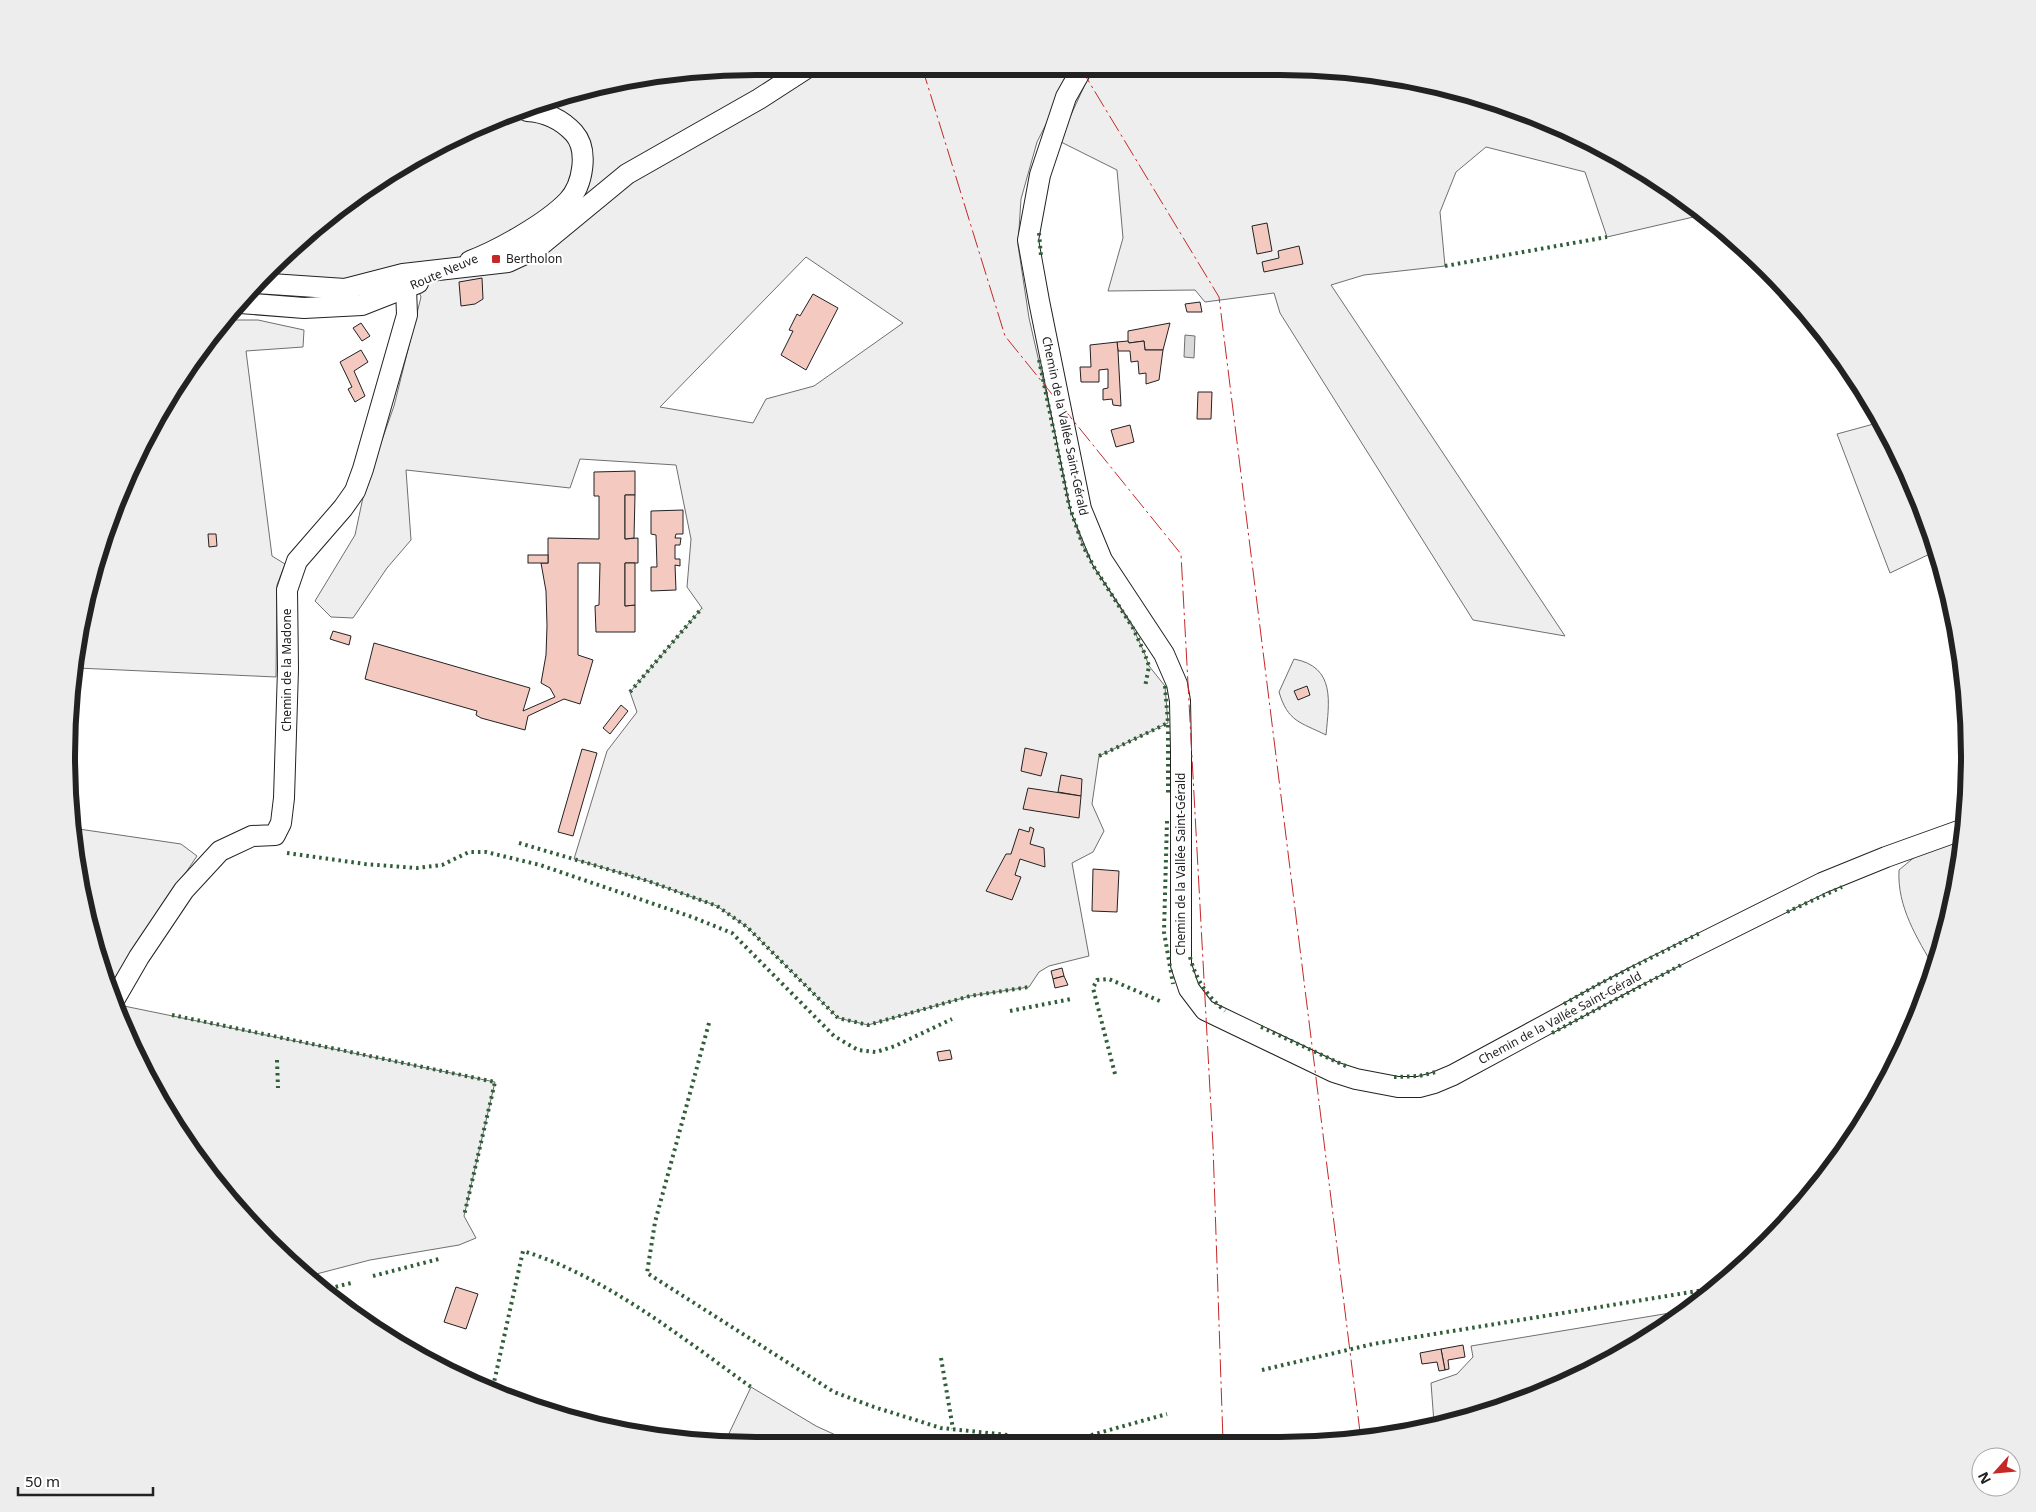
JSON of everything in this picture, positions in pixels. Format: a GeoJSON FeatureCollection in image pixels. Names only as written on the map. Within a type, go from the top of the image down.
{"type":"FeatureCollection","features":[{"type":"Feature","properties":{"kind":"street"},"geometry":{"type":"LineString","coordinates":[[265,284],[345,289],[403,274],[508,262],[536,249],[627,174],[759,99],[796,75]]}},
{"type":"Feature","properties":{"kind":"street","name":"Chemin de la Vallée Saint-Gérald"},"geometry":{"type":"LineString","coordinates":[[1078,75],[1066,97],[1040,175],[1028,240],[1038,301],[1081,509],[1102,560],[1164,654],[1177,684],[1180,701],[1181,751],[1181,966],[1189,989],[1205,1010],[1334,1072],[1356,1079],[1398,1087],[1419,1087],[1453,1075],[1636,976],[1822,883],[1957,832]]}},
{"type":"Feature","properties":{"kind":"street","name":"Route Neuve"},"geometry":{"type":"LineString","coordinates":[[247,304],[304,308],[335,308],[362,305],[482,256],[550,216],[570,200],[581,177],[582,148],[577,137],[564,123],[549,115],[534,112]]}},
{"type":"Feature","properties":{"kind":"street","name":"Chemin de la Madone"},"geometry":{"type":"LineString","coordinates":[[118,993],[139,957],[184,890],[220,851],[252,836],[275,835],[281,824],[284,798],[288,669],[287,590],[297,561],[344,508],[355,491],[364,469],[407,315],[406,288]]}},
{"type":"Feature","properties":{"kind":"shaded area"},"geometry":{"type":"Polygon","coordinates":[[[1071,75],[1037,142],[1021,199],[1018,245],[1029,318],[1069,505],[1083,546],[1094,567],[1133,628],[1149,666],[1165,686],[1168,723],[1099,756],[1092,804],[1104,831],[1093,852],[1072,863],[1089,956],[1049,966],[1039,972],[1029,987],[970,996],[868,1025],[838,1018],[747,927],[717,906],[648,881],[574,859],[607,751],[637,712],[630,692],[702,608],[687,587],[691,539],[676,465],[580,459],[570,488],[406,470],[411,540],[387,568],[353,618],[331,617],[315,601],[355,535],[365,488],[394,406],[421,297],[410,268],[348,289],[258,292],[274,274],[341,216],[415,166],[495,127],[537,111],[580,98],[623,88],[711,76],[1071,75]],[[806,257],[660,407],[753,423],[766,399],[814,386],[903,323],[806,257]]]}},
{"type":"Feature","properties":{"kind":"shaded area"},"geometry":{"type":"Polygon","coordinates":[[[1089,75],[1280,75],[1325,76],[1369,81],[1413,88],[1456,98],[1499,111],[1541,127],[1581,145],[1620,166],[1696,216],[1607,237],[1585,172],[1486,147],[1456,172],[1440,212],[1445,266],[1364,275],[1331,285],[1565,636],[1473,620],[1280,313],[1274,293],[1205,302],[1195,290],[1108,291],[1123,238],[1117,170],[1059,141],[1089,75]]]}},
{"type":"Feature","properties":{"kind":"shaded area"},"geometry":{"type":"Polygon","coordinates":[[[233,320],[258,320],[304,330],[303,347],[246,351],[272,556],[285,564],[277,585],[276,677],[81,668],[88,623],[98,580],[111,537],[127,495],[166,415],[216,341],[233,320]]]}},
{"type":"Feature","properties":{"kind":"shaded area"},"geometry":{"type":"Polygon","coordinates":[[[1185,335],[1195,336],[1194,358],[1184,357],[1185,335]]]}},
{"type":"Feature","properties":{"kind":"shaded area"},"geometry":{"type":"Polygon","coordinates":[[[1874,424],[1909,495],[1930,554],[1890,573],[1837,434],[1874,424]]]}},
{"type":"Feature","properties":{"kind":"shaded area"},"geometry":{"type":"Polygon","coordinates":[[[1294,659],[1308,663],[1323,678],[1327,688],[1328,699],[1326,735],[1302,724],[1286,710],[1279,692],[1294,659]]]}},
{"type":"Feature","properties":{"kind":"shaded area"},"geometry":{"type":"Polygon","coordinates":[[[79,829],[181,844],[197,856],[113,980],[98,932],[88,889],[79,829]]]}},
{"type":"Feature","properties":{"kind":"shaded area"},"geometry":{"type":"Polygon","coordinates":[[[1955,841],[1948,889],[1930,960],[1910,922],[1901,897],[1899,884],[1899,870],[1917,855],[1955,841]]]}},
{"type":"Feature","properties":{"kind":"shaded area"},"geometry":{"type":"Polygon","coordinates":[[[123,1006],[495,1082],[464,1216],[476,1238],[459,1245],[370,1260],[315,1274],[274,1238],[216,1171],[190,1134],[166,1096],[145,1057],[123,1006]]]}},
{"type":"Feature","properties":{"kind":"shaded area"},"geometry":{"type":"Polygon","coordinates":[[[1671,1313],[1620,1346],[1581,1367],[1541,1385],[1499,1401],[1434,1419],[1431,1383],[1457,1374],[1473,1357],[1471,1346],[1671,1313]]]}},
{"type":"Feature","properties":{"kind":"shaded area"},"geometry":{"type":"Polygon","coordinates":[[[751,1387],[816,1426],[840,1437],[756,1437],[728,1436],[751,1387]]]}},
{"type":"Feature","properties":{"kind":"building"},"geometry":{"type":"Polygon","coordinates":[[[1267,223],[1272,251],[1257,254],[1252,226],[1267,223]]]}},
{"type":"Feature","properties":{"kind":"building"},"geometry":{"type":"Polygon","coordinates":[[[1299,246],[1303,264],[1264,272],[1262,262],[1279,258],[1278,251],[1299,246]]]}},
{"type":"Feature","properties":{"kind":"building"},"geometry":{"type":"Polygon","coordinates":[[[482,278],[483,299],[475,304],[461,306],[459,282],[482,278]]]}},
{"type":"Feature","properties":{"kind":"building"},"geometry":{"type":"Polygon","coordinates":[[[813,294],[838,308],[806,370],[781,355],[793,331],[789,330],[797,314],[800,316],[813,294]]]}},
{"type":"Feature","properties":{"kind":"building"},"geometry":{"type":"Polygon","coordinates":[[[1200,302],[1202,312],[1187,312],[1185,304],[1200,302]]]}},
{"type":"Feature","properties":{"kind":"building"},"geometry":{"type":"Polygon","coordinates":[[[361,323],[370,336],[362,341],[353,328],[361,323]]]}},
{"type":"Feature","properties":{"kind":"building"},"geometry":{"type":"Polygon","coordinates":[[[1170,323],[1163,350],[1145,350],[1144,341],[1129,343],[1128,341],[1128,331],[1170,323]]]}},
{"type":"Feature","properties":{"kind":"building"},"geometry":{"type":"Polygon","coordinates":[[[1128,341],[1129,343],[1144,341],[1145,350],[1163,350],[1159,380],[1146,384],[1146,373],[1139,374],[1138,361],[1131,362],[1130,351],[1118,351],[1117,342],[1128,341]]]}},
{"type":"Feature","properties":{"kind":"building"},"geometry":{"type":"Polygon","coordinates":[[[1117,342],[1121,406],[1113,405],[1112,399],[1103,400],[1103,389],[1108,388],[1108,369],[1099,370],[1099,382],[1081,382],[1080,367],[1091,367],[1090,345],[1117,342]]]}},
{"type":"Feature","properties":{"kind":"building"},"geometry":{"type":"Polygon","coordinates":[[[361,350],[368,362],[354,371],[365,396],[355,402],[348,389],[352,387],[340,362],[361,350]]]}},
{"type":"Feature","properties":{"kind":"building"},"geometry":{"type":"Polygon","coordinates":[[[1198,392],[1212,392],[1211,419],[1197,419],[1198,392]]]}},
{"type":"Feature","properties":{"kind":"building"},"geometry":{"type":"Polygon","coordinates":[[[1130,425],[1134,442],[1116,447],[1111,430],[1130,425]]]}},
{"type":"Feature","properties":{"kind":"building"},"geometry":{"type":"Polygon","coordinates":[[[635,471],[635,495],[625,495],[625,539],[638,538],[638,563],[625,563],[625,606],[635,605],[635,632],[596,632],[595,606],[599,605],[600,563],[578,563],[578,655],[593,660],[580,704],[564,699],[528,716],[525,730],[481,718],[476,715],[477,711],[365,679],[374,643],[530,688],[523,711],[555,697],[550,688],[541,683],[546,655],[547,626],[546,591],[541,563],[548,563],[548,538],[599,539],[599,496],[594,496],[594,472],[635,471]]]}},
{"type":"Feature","properties":{"kind":"building"},"geometry":{"type":"Polygon","coordinates":[[[625,495],[635,495],[634,538],[625,539],[625,495]]]}},
{"type":"Feature","properties":{"kind":"building"},"geometry":{"type":"Polygon","coordinates":[[[683,510],[683,534],[676,534],[675,538],[681,538],[680,545],[675,545],[675,559],[680,559],[680,566],[675,565],[676,590],[651,591],[651,567],[657,567],[656,535],[651,534],[651,511],[683,510]]]}},
{"type":"Feature","properties":{"kind":"building"},"geometry":{"type":"Polygon","coordinates":[[[208,534],[216,534],[217,546],[209,547],[208,534]]]}},
{"type":"Feature","properties":{"kind":"building"},"geometry":{"type":"Polygon","coordinates":[[[528,555],[548,555],[548,563],[528,563],[528,555]]]}},
{"type":"Feature","properties":{"kind":"building"},"geometry":{"type":"Polygon","coordinates":[[[625,563],[635,563],[635,605],[625,606],[625,563]]]}},
{"type":"Feature","properties":{"kind":"building"},"geometry":{"type":"Polygon","coordinates":[[[333,631],[351,636],[349,645],[330,639],[333,631]]]}},
{"type":"Feature","properties":{"kind":"building"},"geometry":{"type":"Polygon","coordinates":[[[1307,686],[1310,695],[1298,700],[1294,691],[1307,686]]]}},
{"type":"Feature","properties":{"kind":"building"},"geometry":{"type":"Polygon","coordinates":[[[621,705],[628,711],[610,734],[603,728],[621,705]]]}},
{"type":"Feature","properties":{"kind":"building"},"geometry":{"type":"Polygon","coordinates":[[[1025,748],[1047,753],[1041,776],[1021,771],[1025,748]]]}},
{"type":"Feature","properties":{"kind":"building"},"geometry":{"type":"Polygon","coordinates":[[[582,749],[597,753],[573,836],[558,832],[582,749]]]}},
{"type":"Feature","properties":{"kind":"building"},"geometry":{"type":"Polygon","coordinates":[[[1061,775],[1082,779],[1081,796],[1058,792],[1061,775]]]}},
{"type":"Feature","properties":{"kind":"building"},"geometry":{"type":"Polygon","coordinates":[[[1028,788],[1081,796],[1079,818],[1023,809],[1028,788]]]}},
{"type":"Feature","properties":{"kind":"building"},"geometry":{"type":"Polygon","coordinates":[[[1030,827],[1034,829],[1030,844],[1044,848],[1045,867],[1020,859],[1015,875],[1021,877],[1012,900],[986,891],[1006,854],[1011,854],[1019,829],[1029,832],[1030,827]]]}},
{"type":"Feature","properties":{"kind":"building"},"geometry":{"type":"Polygon","coordinates":[[[1093,869],[1119,871],[1117,912],[1092,911],[1093,869]]]}},
{"type":"Feature","properties":{"kind":"building"},"geometry":{"type":"Polygon","coordinates":[[[1062,968],[1064,976],[1053,979],[1051,971],[1062,968]]]}},
{"type":"Feature","properties":{"kind":"building"},"geometry":{"type":"Polygon","coordinates":[[[1064,976],[1068,985],[1055,988],[1053,979],[1064,976]]]}},
{"type":"Feature","properties":{"kind":"building"},"geometry":{"type":"Polygon","coordinates":[[[950,1050],[952,1059],[939,1061],[937,1052],[950,1050]]]}},
{"type":"Feature","properties":{"kind":"building"},"geometry":{"type":"Polygon","coordinates":[[[456,1287],[478,1294],[466,1329],[444,1322],[456,1287]]]}},
{"type":"Feature","properties":{"kind":"building"},"geometry":{"type":"Polygon","coordinates":[[[1463,1345],[1465,1357],[1448,1360],[1449,1369],[1445,1370],[1441,1349],[1463,1345]]]}},
{"type":"Feature","properties":{"kind":"building"},"geometry":{"type":"Polygon","coordinates":[[[1441,1349],[1445,1370],[1439,1371],[1437,1362],[1422,1364],[1420,1353],[1441,1349]]]}},
{"type":"Feature","properties":{"kind":"hedge"},"geometry":{"type":"LineString","coordinates":[[1039,233],[1041,256]]}},
{"type":"Feature","properties":{"kind":"hedge"},"geometry":{"type":"LineString","coordinates":[[1445,266],[1607,237]]}},
{"type":"Feature","properties":{"kind":"hedge"},"geometry":{"type":"LineString","coordinates":[[1039,360],[1069,505],[1083,546],[1094,567],[1133,628],[1144,652],[1149,666],[1145,687]]}},
{"type":"Feature","properties":{"kind":"hedge"},"geometry":{"type":"LineString","coordinates":[[630,692],[702,608]]}},
{"type":"Feature","properties":{"kind":"hedge"},"geometry":{"type":"LineString","coordinates":[[1165,686],[1168,723],[1168,794]]}},
{"type":"Feature","properties":{"kind":"hedge"},"geometry":{"type":"LineString","coordinates":[[1099,756],[1168,723]]}},
{"type":"Feature","properties":{"kind":"hedge"},"geometry":{"type":"LineString","coordinates":[[1167,821],[1164,932],[1173,984]]}},
{"type":"Feature","properties":{"kind":"hedge"},"geometry":{"type":"LineString","coordinates":[[519,843],[648,881],[717,906],[747,927],[838,1018],[868,1025],[970,996],[1029,987]]}},
{"type":"Feature","properties":{"kind":"hedge"},"geometry":{"type":"LineString","coordinates":[[287,853],[365,864],[417,868],[442,865],[469,852],[486,852],[540,865],[692,917],[732,933],[834,1036],[858,1050],[876,1052],[895,1046],[952,1019]]}},
{"type":"Feature","properties":{"kind":"hedge"},"geometry":{"type":"LineString","coordinates":[[1787,912],[1842,887]]}},
{"type":"Feature","properties":{"kind":"hedge"},"geometry":{"type":"LineString","coordinates":[[1564,1004],[1599,984],[1702,932]]}},
{"type":"Feature","properties":{"kind":"hedge"},"geometry":{"type":"LineString","coordinates":[[1190,957],[1195,973],[1203,987],[1225,1011]]}},
{"type":"Feature","properties":{"kind":"hedge"},"geometry":{"type":"LineString","coordinates":[[1552,1033],[1681,965]]}},
{"type":"Feature","properties":{"kind":"hedge"},"geometry":{"type":"LineString","coordinates":[[1115,1074],[1093,988],[1097,980],[1109,979],[1162,1002]]}},
{"type":"Feature","properties":{"kind":"hedge"},"geometry":{"type":"LineString","coordinates":[[1010,1011],[1071,999]]}},
{"type":"Feature","properties":{"kind":"hedge"},"geometry":{"type":"LineString","coordinates":[[172,1015],[495,1082],[464,1216]]}},
{"type":"Feature","properties":{"kind":"hedge"},"geometry":{"type":"LineString","coordinates":[[709,1023],[655,1222],[647,1273],[834,1392],[941,1428],[1008,1435]]}},
{"type":"Feature","properties":{"kind":"hedge"},"geometry":{"type":"LineString","coordinates":[[1261,1027],[1348,1067]]}},
{"type":"Feature","properties":{"kind":"hedge"},"geometry":{"type":"LineString","coordinates":[[277,1060],[278,1088]]}},
{"type":"Feature","properties":{"kind":"hedge"},"geometry":{"type":"LineString","coordinates":[[1394,1077],[1419,1076],[1436,1072]]}},
{"type":"Feature","properties":{"kind":"hedge"},"geometry":{"type":"LineString","coordinates":[[494,1384],[523,1251],[553,1262],[613,1292],[670,1329],[751,1387]]}},
{"type":"Feature","properties":{"kind":"hedge"},"geometry":{"type":"LineString","coordinates":[[373,1276],[439,1259]]}},
{"type":"Feature","properties":{"kind":"hedge"},"geometry":{"type":"LineString","coordinates":[[331,1288],[351,1283]]}},
{"type":"Feature","properties":{"kind":"hedge"},"geometry":{"type":"LineString","coordinates":[[1262,1370],[1373,1344],[1702,1290]]}},
{"type":"Feature","properties":{"kind":"hedge"},"geometry":{"type":"LineString","coordinates":[[941,1358],[953,1429]]}},
{"type":"Feature","properties":{"kind":"hedge"},"geometry":{"type":"LineString","coordinates":[[1084,1437],[1167,1414]]}},
{"type":"Feature","properties":{"kind":"power"},"geometry":{"type":"LineString","coordinates":[[924,75],[1005,336],[1181,554],[1213,1146],[1223,1437]]}},
{"type":"Feature","properties":{"kind":"power"},"geometry":{"type":"LineString","coordinates":[[1085,75],[1219,297],[1360,1432]]}},
{"type":"Feature","properties":{"kind":"place","name":"Bertholon"},"geometry":{"type":"Point","coordinates":[496,259]}}]}
